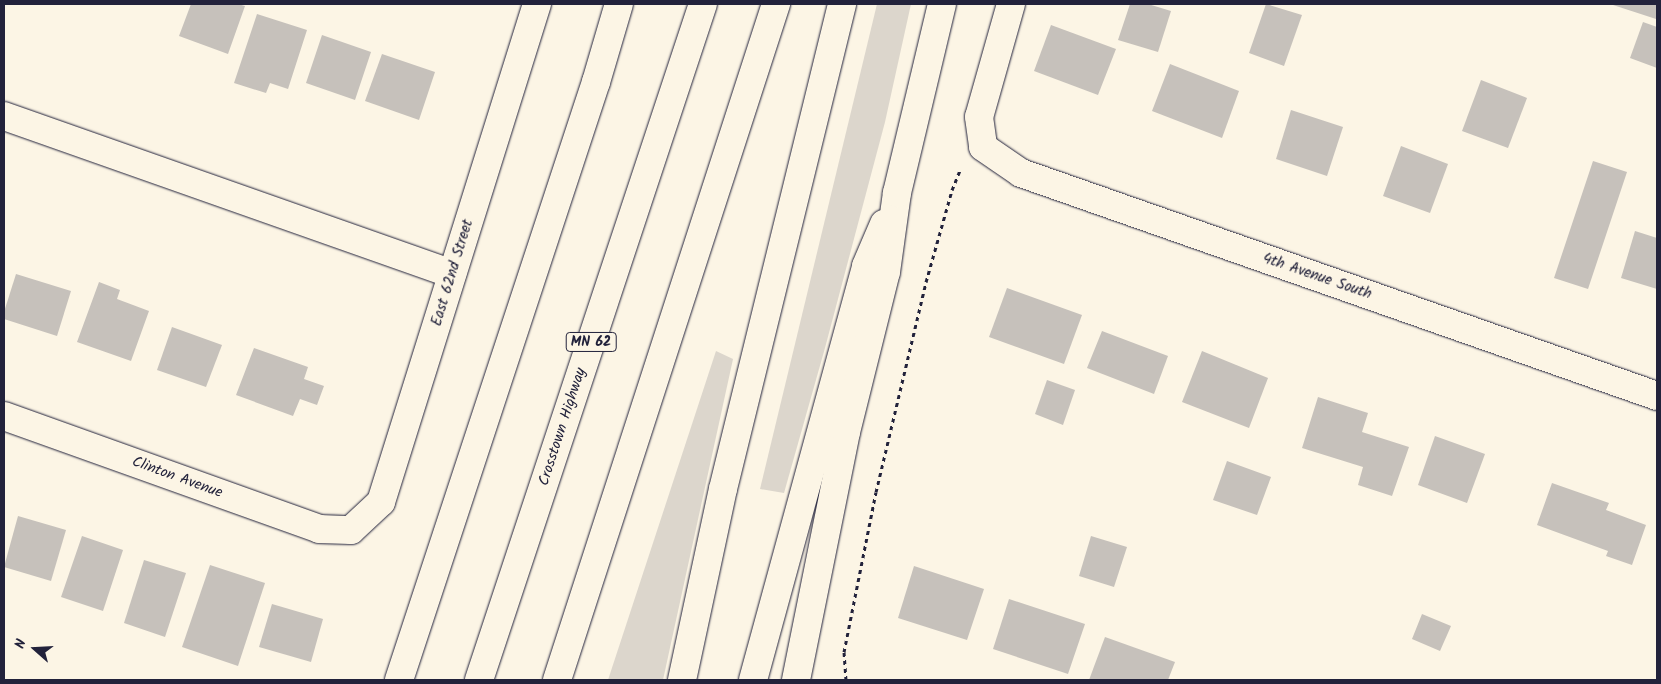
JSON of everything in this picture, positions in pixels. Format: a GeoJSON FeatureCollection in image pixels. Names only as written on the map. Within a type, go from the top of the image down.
{"type":"FeatureCollection","features":[{"type":"Feature","properties":{"kind":"main road","name":"East 62nd Street"},"geometry":{"type":"LineString","coordinates":[[351,530],[381,502],[534,4]]}},
{"type":"Feature","properties":{"kind":"main road"},"geometry":{"type":"LineString","coordinates":[[399,680],[596,82],[619,4]]}},
{"type":"Feature","properties":{"kind":"main road","name":"Crosstown Highway"},"geometry":{"type":"LineString","coordinates":[[479,680],[703,4]]}},
{"type":"Feature","properties":{"kind":"main road"},"geometry":{"type":"LineString","coordinates":[[557,680],[776,4]]}},
{"type":"Feature","properties":{"kind":"main road"},"geometry":{"type":"LineString","coordinates":[[682,680],[726,479],[842,4]]}},
{"type":"Feature","properties":{"kind":"main road"},"geometry":{"type":"LineString","coordinates":[[796,680],[846,432],[886,272],[897,193],[942,4]]}},
{"type":"Feature","properties":{"kind":"main road"},"geometry":{"type":"LineString","coordinates":[[983,147],[979,117],[1011,4]]}},
{"type":"Feature","properties":{"kind":"main road"},"geometry":{"type":"LineString","coordinates":[[4,116],[452,274]]}},
{"type":"Feature","properties":{"kind":"main road","name":"4th Avenue South"},"geometry":{"type":"LineString","coordinates":[[983,147],[1021,173],[1657,396]]}},
{"type":"Feature","properties":{"kind":"main road"},"geometry":{"type":"LineString","coordinates":[[753,680],[866,266],[897,193]]}},
{"type":"Feature","properties":{"kind":"main road","name":"Clinton Avenue"},"geometry":{"type":"LineString","coordinates":[[4,416],[318,529],[351,530]]}},
{"type":"Feature","properties":{"kind":"path"},"geometry":{"type":"LineString","coordinates":[[846,680],[844,652],[876,492],[926,282],[952,190],[961,168],[983,147]]}},
{"type":"Feature","properties":{"kind":"shaded area"},"geometry":{"type":"Polygon","coordinates":[[[877,4],[911,4],[885,122],[784,493],[760,489],[877,4]]]}},
{"type":"Feature","properties":{"kind":"shaded area"},"geometry":{"type":"Polygon","coordinates":[[[716,351],[733,359],[663,680],[608,680],[716,351]]]}},
{"type":"Feature","properties":{"kind":"building"},"geometry":{"type":"Polygon","coordinates":[[[191,4],[238,4],[245,6],[228,54],[179,36],[191,4]]]}},
{"type":"Feature","properties":{"kind":"building"},"geometry":{"type":"Polygon","coordinates":[[[1130,4],[1148,4],[1171,11],[1158,52],[1118,40],[1130,4]]]}},
{"type":"Feature","properties":{"kind":"building"},"geometry":{"type":"Polygon","coordinates":[[[1266,4],[1302,15],[1284,66],[1249,53],[1266,4]]]}},
{"type":"Feature","properties":{"kind":"building"},"geometry":{"type":"Polygon","coordinates":[[[1610,4],[1657,4],[1656,19],[1610,4]]]}},
{"type":"Feature","properties":{"kind":"building"},"geometry":{"type":"Polygon","coordinates":[[[257,14],[307,30],[288,89],[270,83],[266,93],[234,83],[257,14]]]}},
{"type":"Feature","properties":{"kind":"building"},"geometry":{"type":"Polygon","coordinates":[[[1643,22],[1657,27],[1657,68],[1630,58],[1643,22]]]}},
{"type":"Feature","properties":{"kind":"building"},"geometry":{"type":"Polygon","coordinates":[[[1051,25],[1116,49],[1098,95],[1034,71],[1051,25]]]}},
{"type":"Feature","properties":{"kind":"building"},"geometry":{"type":"Polygon","coordinates":[[[322,35],[371,52],[355,100],[306,83],[322,35]]]}},
{"type":"Feature","properties":{"kind":"building"},"geometry":{"type":"Polygon","coordinates":[[[382,54],[435,72],[419,120],[365,101],[382,54]]]}},
{"type":"Feature","properties":{"kind":"building"},"geometry":{"type":"Polygon","coordinates":[[[1170,64],[1239,91],[1222,138],[1152,111],[1170,64]]]}},
{"type":"Feature","properties":{"kind":"building"},"geometry":{"type":"Polygon","coordinates":[[[1481,80],[1527,98],[1508,148],[1462,131],[1481,80]]]}},
{"type":"Feature","properties":{"kind":"building"},"geometry":{"type":"Polygon","coordinates":[[[1291,110],[1343,127],[1327,176],[1276,159],[1291,110]]]}},
{"type":"Feature","properties":{"kind":"building"},"geometry":{"type":"Polygon","coordinates":[[[1401,146],[1448,164],[1430,213],[1383,196],[1401,146]]]}},
{"type":"Feature","properties":{"kind":"building"},"geometry":{"type":"Polygon","coordinates":[[[1593,161],[1627,172],[1588,289],[1554,278],[1593,161]]]}},
{"type":"Feature","properties":{"kind":"building"},"geometry":{"type":"Polygon","coordinates":[[[1635,231],[1657,238],[1657,289],[1621,278],[1635,231]]]}},
{"type":"Feature","properties":{"kind":"building"},"geometry":{"type":"Polygon","coordinates":[[[16,274],[71,291],[57,336],[4,319],[4,312],[16,274]]]}},
{"type":"Feature","properties":{"kind":"building"},"geometry":{"type":"Polygon","coordinates":[[[99,282],[120,290],[117,299],[149,311],[131,361],[77,342],[99,282]]]}},
{"type":"Feature","properties":{"kind":"building"},"geometry":{"type":"Polygon","coordinates":[[[1007,288],[1082,315],[1064,364],[989,337],[1007,288]]]}},
{"type":"Feature","properties":{"kind":"building"},"geometry":{"type":"Polygon","coordinates":[[[172,327],[222,345],[206,387],[157,370],[172,327]]]}},
{"type":"Feature","properties":{"kind":"building"},"geometry":{"type":"Polygon","coordinates":[[[1102,331],[1168,356],[1154,394],[1087,368],[1102,331]]]}},
{"type":"Feature","properties":{"kind":"building"},"geometry":{"type":"Polygon","coordinates":[[[254,348],[308,367],[304,379],[324,386],[317,405],[300,399],[293,416],[236,395],[254,348]]]}},
{"type":"Feature","properties":{"kind":"building"},"geometry":{"type":"Polygon","coordinates":[[[1202,351],[1268,378],[1249,428],[1182,402],[1202,351]]]}},
{"type":"Feature","properties":{"kind":"building"},"geometry":{"type":"Polygon","coordinates":[[[1047,380],[1075,390],[1063,425],[1035,414],[1047,380]]]}},
{"type":"Feature","properties":{"kind":"building"},"geometry":{"type":"Polygon","coordinates":[[[1318,397],[1368,413],[1362,432],[1409,447],[1392,496],[1358,485],[1363,467],[1302,448],[1318,397]]]}},
{"type":"Feature","properties":{"kind":"building"},"geometry":{"type":"Polygon","coordinates":[[[1435,436],[1485,454],[1467,503],[1418,485],[1435,436]]]}},
{"type":"Feature","properties":{"kind":"building"},"geometry":{"type":"Polygon","coordinates":[[[1227,461],[1271,477],[1257,515],[1213,500],[1227,461]]]}},
{"type":"Feature","properties":{"kind":"building"},"geometry":{"type":"Polygon","coordinates":[[[1552,483],[1609,503],[1606,510],[1646,525],[1632,565],[1606,556],[1608,551],[1537,525],[1552,483]]]}},
{"type":"Feature","properties":{"kind":"building"},"geometry":{"type":"Polygon","coordinates":[[[18,516],[66,530],[51,581],[4,567],[18,516]]]}},
{"type":"Feature","properties":{"kind":"building"},"geometry":{"type":"Polygon","coordinates":[[[82,536],[123,550],[103,611],[61,597],[82,536]]]}},
{"type":"Feature","properties":{"kind":"building"},"geometry":{"type":"Polygon","coordinates":[[[1091,536],[1127,547],[1114,587],[1079,576],[1091,536]]]}},
{"type":"Feature","properties":{"kind":"building"},"geometry":{"type":"Polygon","coordinates":[[[144,560],[186,573],[165,637],[124,623],[144,560]]]}},
{"type":"Feature","properties":{"kind":"building"},"geometry":{"type":"Polygon","coordinates":[[[210,565],[265,583],[238,666],[182,647],[210,565]]]}},
{"type":"Feature","properties":{"kind":"building"},"geometry":{"type":"Polygon","coordinates":[[[914,566],[984,589],[967,640],[898,618],[914,566]]]}},
{"type":"Feature","properties":{"kind":"building"},"geometry":{"type":"Polygon","coordinates":[[[1009,599],[1085,624],[1068,674],[993,649],[1009,599]]]}},
{"type":"Feature","properties":{"kind":"building"},"geometry":{"type":"Polygon","coordinates":[[[272,604],[323,619],[311,662],[259,647],[272,604]]]}},
{"type":"Feature","properties":{"kind":"building"},"geometry":{"type":"Polygon","coordinates":[[[1422,614],[1451,626],[1440,651],[1412,639],[1422,614]]]}},
{"type":"Feature","properties":{"kind":"building"},"geometry":{"type":"Polygon","coordinates":[[[1105,637],[1175,662],[1168,680],[1089,680],[1105,637]]]}}]}
